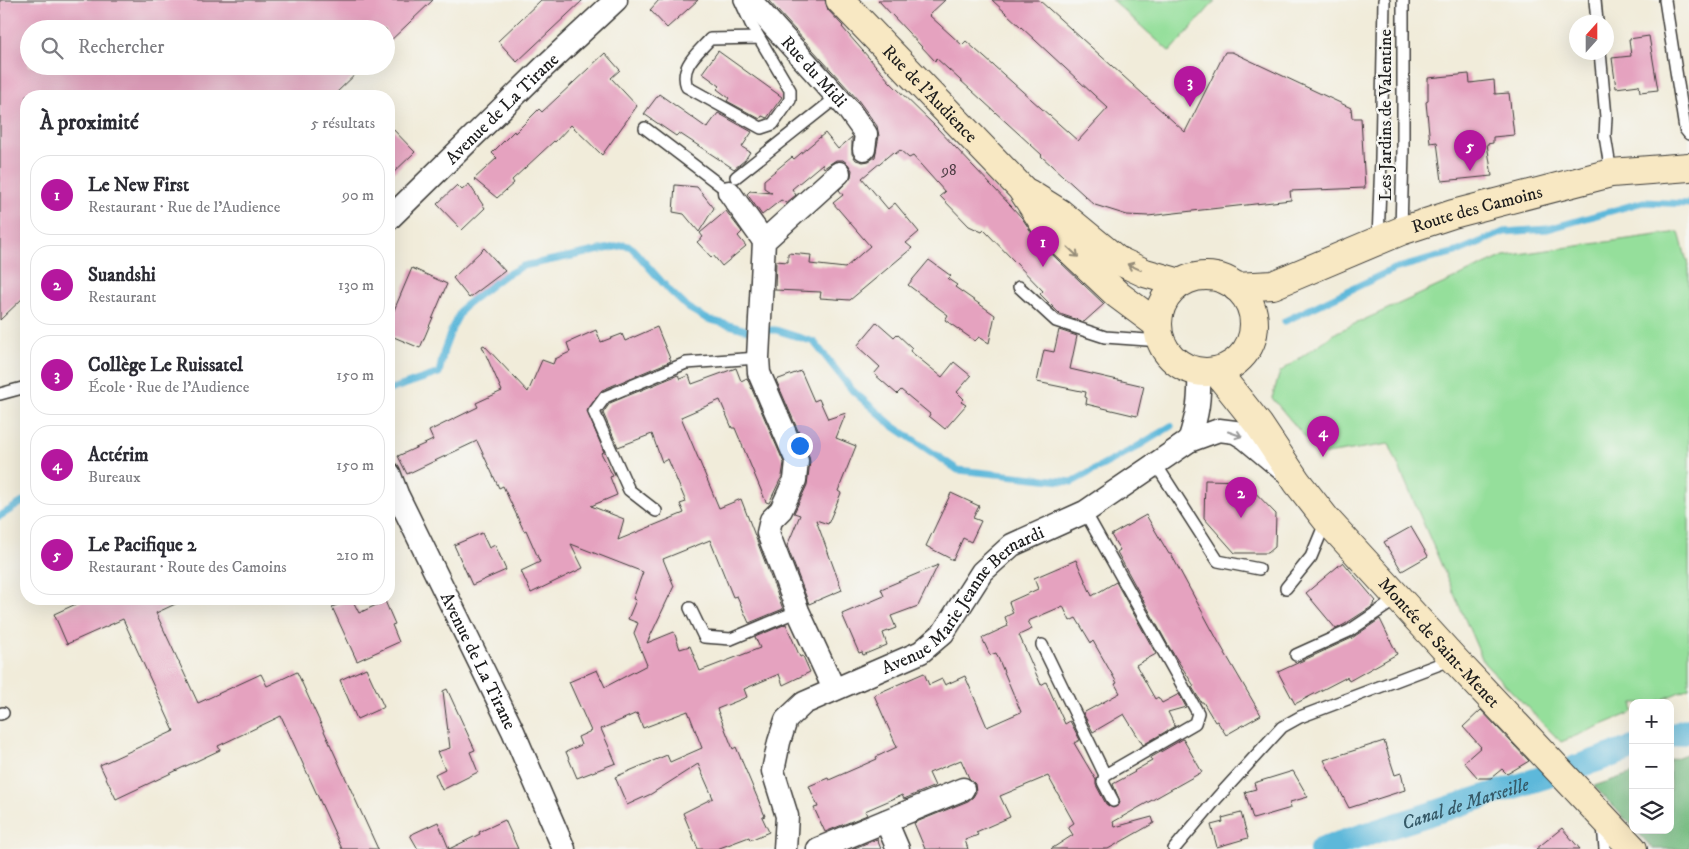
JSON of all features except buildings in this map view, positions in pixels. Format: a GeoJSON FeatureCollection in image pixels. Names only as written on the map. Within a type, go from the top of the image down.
{"type":"FeatureCollection","features":[{"type":"Feature","properties":{"kind":"main road","name":"Rue de l'Audience"},"geometry":{"type":"LineString","coordinates":[[840,0],[1021,188],[1047,228],[1159,332]]}},
{"type":"Feature","properties":{"kind":"main road","name":"Route des Camoins"},"geometry":{"type":"LineString","coordinates":[[1236,287],[1273,285],[1389,235],[1453,214],[1611,173],[1689,167]]}},
{"type":"Feature","properties":{"kind":"main road","name":"Rue de l'Audience"},"geometry":{"type":"LineString","coordinates":[[1021,188],[1060,213],[1117,260],[1146,273],[1180,283]]}},
{"type":"Feature","properties":{"kind":"main road"},"geometry":{"type":"LineString","coordinates":[[1214,277],[1226,280],[1236,287],[1244,295],[1252,313],[1253,329],[1249,345],[1218,367],[1182,366],[1169,355],[1159,332],[1159,312],[1163,301],[1170,291],[1190,278],[1214,277]]}},
{"type":"Feature","properties":{"kind":"main road","name":"Route des Camoins"},"geometry":{"type":"LineString","coordinates":[[1252,313],[1273,285]]}},
{"type":"Feature","properties":{"kind":"main road","name":"Montée de Saint-Menet"},"geometry":{"type":"LineString","coordinates":[[1218,367],[1260,425],[1297,482],[1326,519],[1454,659],[1633,849]]}},
{"type":"Feature","properties":{"kind":"street","name":"Avenue de La Tirane"},"geometry":{"type":"LineString","coordinates":[[395,213],[544,67],[616,0]]}},
{"type":"Feature","properties":{"kind":"street","name":"Rue du Midi"},"geometry":{"type":"LineString","coordinates":[[750,0],[837,97],[866,134],[864,149]]}},
{"type":"Feature","properties":{"kind":"street"},"geometry":{"type":"LineString","coordinates":[[764,242],[839,174]]}},
{"type":"Feature","properties":{"kind":"street"},"geometry":{"type":"LineString","coordinates":[[733,185],[764,242],[759,373],[797,461],[795,480],[781,510],[771,520],[768,533],[798,611],[834,689]]}},
{"type":"Feature","properties":{"kind":"street"},"geometry":{"type":"LineString","coordinates":[[1189,441],[1197,416],[1200,393],[1218,367]]}},
{"type":"Feature","properties":{"kind":"street","name":"Avenue Marie Jeanne Bernardi"},"geometry":{"type":"LineString","coordinates":[[785,849],[787,816],[774,771],[778,742],[786,720],[804,703],[921,652],[943,633],[982,572],[1012,545],[1085,512],[1189,441],[1219,430],[1235,432],[1245,438],[1297,482]]}},
{"type":"Feature","properties":{"kind":"street","name":"Avenue de La Tirane"},"geometry":{"type":"LineString","coordinates":[[395,485],[513,731],[564,849]]}},
{"type":"Feature","properties":{"kind":"street"},"geometry":{"type":"LineString","coordinates":[[818,849],[963,789]]}},
{"type":"Feature","properties":{"kind":"street"},"geometry":{"type":"LineString","coordinates":[[886,821],[898,849]]}},
{"type":"Feature","properties":{"kind":"lane"},"geometry":{"type":"LineString","coordinates":[[740,0],[759,38],[790,90],[790,100],[772,124],[761,128],[687,87],[684,79],[686,68],[710,39],[759,38]]}},
{"type":"Feature","properties":{"kind":"lane"},"geometry":{"type":"LineString","coordinates":[[1384,0],[1382,159],[1389,235]]}},
{"type":"Feature","properties":{"kind":"lane","name":"Les Jardins de Valentine"},"geometry":{"type":"LineString","coordinates":[[1389,235],[1403,150],[1403,0]]}},
{"type":"Feature","properties":{"kind":"lane"},"geometry":{"type":"LineString","coordinates":[[1595,0],[1596,15]]}},
{"type":"Feature","properties":{"kind":"lane"},"geometry":{"type":"LineString","coordinates":[[1667,1],[1685,129],[1689,134]]}},
{"type":"Feature","properties":{"kind":"lane"},"geometry":{"type":"LineString","coordinates":[[1601,60],[1606,117],[1605,136],[1611,173]]}},
{"type":"Feature","properties":{"kind":"lane"},"geometry":{"type":"LineString","coordinates":[[645,128],[733,185],[837,97]]}},
{"type":"Feature","properties":{"kind":"lane"},"geometry":{"type":"LineString","coordinates":[[1019,287],[1056,321],[1105,337],[1159,332]]}},
{"type":"Feature","properties":{"kind":"lane"},"geometry":{"type":"LineString","coordinates":[[656,511],[629,490],[594,412],[605,397],[686,363],[759,349]]}},
{"type":"Feature","properties":{"kind":"lane"},"geometry":{"type":"LineString","coordinates":[[0,394],[20,389]]}},
{"type":"Feature","properties":{"kind":"lane"},"geometry":{"type":"LineString","coordinates":[[1155,463],[1218,561],[1259,569]]}},
{"type":"Feature","properties":{"kind":"lane"},"geometry":{"type":"LineString","coordinates":[[1085,512],[1198,713],[1195,723],[1104,775]]}},
{"type":"Feature","properties":{"kind":"lane"},"geometry":{"type":"LineString","coordinates":[[1286,588],[1311,557],[1326,519]]}},
{"type":"Feature","properties":{"kind":"lane"},"geometry":{"type":"LineString","coordinates":[[1296,655],[1349,631],[1398,598]]}},
{"type":"Feature","properties":{"kind":"lane"},"geometry":{"type":"LineString","coordinates":[[690,608],[704,638],[731,639],[798,611]]}},
{"type":"Feature","properties":{"kind":"lane"},"geometry":{"type":"LineString","coordinates":[[1042,645],[1104,775],[1103,782],[1113,802]]}},
{"type":"Feature","properties":{"kind":"lane"},"geometry":{"type":"LineString","coordinates":[[1174,849],[1217,798],[1282,727],[1300,717],[1454,659]]}},
{"type":"Feature","properties":{"kind":"lane"},"geometry":{"type":"LineString","coordinates":[[1602,816],[1605,849]]}},
{"type":"Feature","properties":{"kind":"green space"},"geometry":{"type":"Polygon","coordinates":[[[1112,0],[1213,0],[1215,1],[1170,52],[1112,0]]]}},
{"type":"Feature","properties":{"kind":"green space"},"geometry":{"type":"Polygon","coordinates":[[[1679,232],[1689,269],[1689,688],[1663,699],[1629,699],[1629,714],[1561,742],[1484,663],[1389,444],[1320,455],[1272,398],[1280,372],[1337,332],[1504,256],[1679,232]]]}},
{"type":"Feature","properties":{"kind":"green space"},"geometry":{"type":"Polygon","coordinates":[[[1689,753],[1689,849],[1653,849],[1640,834],[1674,834],[1674,759],[1689,753]]]}},
{"type":"Feature","properties":{"kind":"green space"},"geometry":{"type":"Polygon","coordinates":[[[1629,774],[1629,823],[1594,786],[1629,774]]]}},
{"type":"Feature","properties":{"kind":"waterway"},"geometry":{"type":"LineString","coordinates":[[1285,321],[1394,269],[1459,251],[1504,232],[1548,229],[1643,202],[1689,204]]}},
{"type":"Feature","properties":{"kind":"waterway"},"geometry":{"type":"LineString","coordinates":[[395,388],[439,373],[444,350],[463,307],[502,277],[523,266],[625,245],[631,247],[670,291],[688,308],[707,319],[747,330],[776,330],[814,342],[852,390],[893,426],[958,470],[1072,482],[1171,426]]}},
{"type":"Feature","properties":{"kind":"waterway"},"geometry":{"type":"LineString","coordinates":[[0,516],[20,504]]}},
{"type":"Feature","properties":{"kind":"waterway","name":"Canal de Marseille"},"geometry":{"type":"LineString","coordinates":[[1674,735],[1689,730]]}},
{"type":"Feature","properties":{"kind":"waterway","name":"Canal de Marseille"},"geometry":{"type":"LineString","coordinates":[[1576,767],[1629,749]]}},
{"type":"Feature","properties":{"kind":"waterway","name":"Canal de Marseille"},"geometry":{"type":"LineString","coordinates":[[1321,849],[1551,775]]}},
{"type":"Feature","properties":{"kind":"place","name":"Collège Le Ruissatel"},"geometry":{"type":"Point","coordinates":[1190,107]}},
{"type":"Feature","properties":{"kind":"place","name":"Le Pacifique 2"},"geometry":{"type":"Point","coordinates":[1470,171]}},
{"type":"Feature","properties":{"kind":"place","name":"Le New First"},"geometry":{"type":"Point","coordinates":[1043,267]}},
{"type":"Feature","properties":{"kind":"place","name":"Actérim"},"geometry":{"type":"Point","coordinates":[1323,457]}},
{"type":"Feature","properties":{"kind":"place","name":"Suandshi"},"geometry":{"type":"Point","coordinates":[1241,518]}}]}
